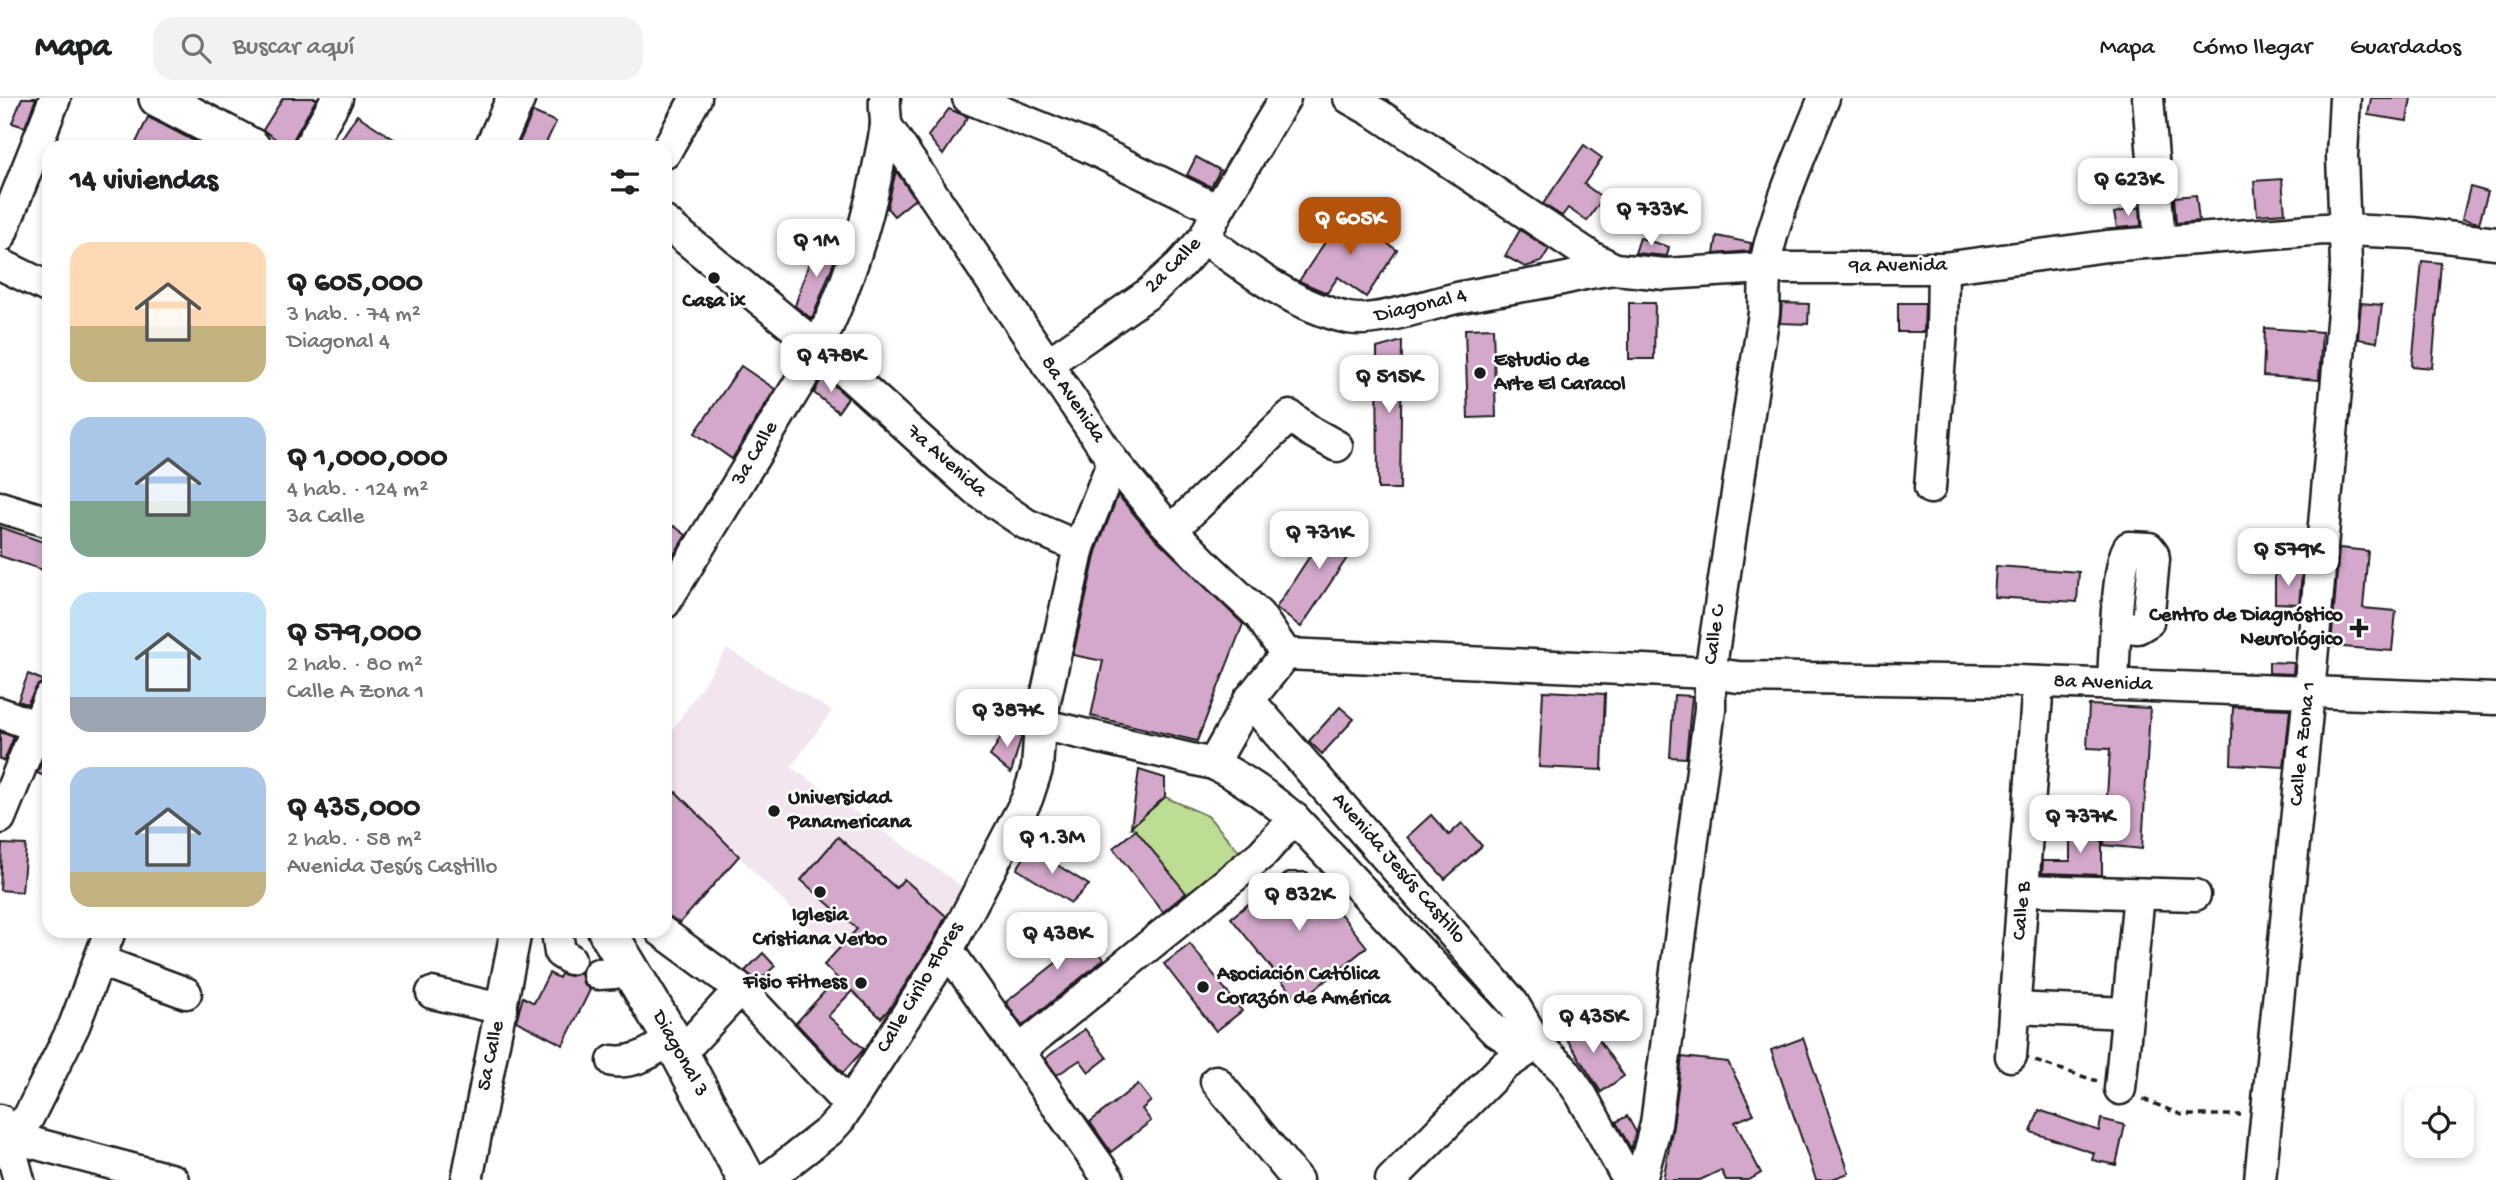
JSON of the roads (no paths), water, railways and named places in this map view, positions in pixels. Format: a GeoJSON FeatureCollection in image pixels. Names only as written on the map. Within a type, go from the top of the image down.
{"type":"FeatureCollection","features":[{"type":"Feature","properties":{"kind":"main road"},"geometry":{"type":"LineString","coordinates":[[158,98],[238,140]]}},
{"type":"Feature","properties":{"kind":"main road"},"geometry":{"type":"LineString","coordinates":[[497,140],[516,98]]}},
{"type":"Feature","properties":{"kind":"main road","name":"Diagonal 3"},"geometry":{"type":"LineString","coordinates":[[608,938],[614,970],[676,1047],[747,1180]]}},
{"type":"Feature","properties":{"kind":"street"},"geometry":{"type":"LineString","coordinates":[[0,237],[55,98]]}},
{"type":"Feature","properties":{"kind":"street"},"geometry":{"type":"LineString","coordinates":[[313,140],[337,98]]}},
{"type":"Feature","properties":{"kind":"street"},"geometry":{"type":"LineString","coordinates":[[672,141],[696,98]]}},
{"type":"Feature","properties":{"kind":"street"},"geometry":{"type":"LineString","coordinates":[[968,98],[1084,145],[1218,210]]}},
{"type":"Feature","properties":{"kind":"street","name":"2a Calle"},"geometry":{"type":"LineString","coordinates":[[1048,364],[1149,293],[1204,239],[1218,210],[1285,98]]}},
{"type":"Feature","properties":{"kind":"street","name":"9a Avenida"},"geometry":{"type":"LineString","coordinates":[[1349,98],[1615,270],[1665,274],[1765,268],[1943,268],[2108,246],[2288,230],[2345,229],[2496,243]]}},
{"type":"Feature","properties":{"kind":"street","name":"Calle C"},"geometry":{"type":"LineString","coordinates":[[1641,1180],[1656,1124],[1710,709],[1710,673],[1764,313],[1765,268],[1793,175],[1824,98]]}},
{"type":"Feature","properties":{"kind":"street"},"geometry":{"type":"LineString","coordinates":[[2148,98],[2160,242]]}},
{"type":"Feature","properties":{"kind":"street","name":"Calle A Zona 1"},"geometry":{"type":"LineString","coordinates":[[2260,1180],[2309,693],[2344,300],[2342,156],[2345,98]]}},
{"type":"Feature","properties":{"kind":"street","name":"3a Calle"},"geometry":{"type":"LineString","coordinates":[[672,591],[818,348],[838,303],[864,227],[885,111]]}},
{"type":"Feature","properties":{"kind":"street","name":"8a Avenida"},"geometry":{"type":"LineString","coordinates":[[885,111],[1113,461],[1172,530],[1259,615],[1286,653],[1710,673],[1738,677],[2039,682],[2496,699]]}},
{"type":"Feature","properties":{"kind":"street","name":"7a Avenida"},"geometry":{"type":"LineString","coordinates":[[672,228],[818,348],[976,490],[1026,524],[1079,547]]}},
{"type":"Feature","properties":{"kind":"street","name":"Diagonal 4"},"geometry":{"type":"LineString","coordinates":[[1204,239],[1256,275],[1300,300],[1350,319],[1374,318],[1582,273],[1615,270]]}},
{"type":"Feature","properties":{"kind":"street"},"geometry":{"type":"LineString","coordinates":[[0,264],[42,285]]}},
{"type":"Feature","properties":{"kind":"street"},"geometry":{"type":"LineString","coordinates":[[1930,488],[1942,331],[1943,268]]}},
{"type":"Feature","properties":{"kind":"street"},"geometry":{"type":"LineString","coordinates":[[1172,530],[1290,416],[1337,446]]}},
{"type":"Feature","properties":{"kind":"street"},"geometry":{"type":"LineString","coordinates":[[1040,724],[1079,547],[1113,461]]}},
{"type":"Feature","properties":{"kind":"street"},"geometry":{"type":"LineString","coordinates":[[0,507],[42,520]]}},
{"type":"Feature","properties":{"kind":"street"},"geometry":{"type":"LineString","coordinates":[[2113,685],[2117,626]]}},
{"type":"Feature","properties":{"kind":"street"},"geometry":{"type":"LineString","coordinates":[[1213,764],[1250,700],[1286,653]]}},
{"type":"Feature","properties":{"kind":"street","name":"Calle B"},"geometry":{"type":"LineString","coordinates":[[2011,1056],[2039,682]]}},
{"type":"Feature","properties":{"kind":"street","name":"Avenida Jesús Castillo"},"geometry":{"type":"LineString","coordinates":[[1250,700],[1513,1003],[1537,1044],[1565,1071],[1628,1180]]}},
{"type":"Feature","properties":{"kind":"street"},"geometry":{"type":"LineString","coordinates":[[0,713],[42,729]]}},
{"type":"Feature","properties":{"kind":"street","name":"Avenida Jesús Castillo"},"geometry":{"type":"LineString","coordinates":[[1040,724],[1213,764],[1235,774],[1294,818],[1493,1029],[1505,1037],[1537,1044]]}},
{"type":"Feature","properties":{"kind":"street","name":"Calle Cirilo Flores"},"geometry":{"type":"LineString","coordinates":[[766,1180],[830,1131],[948,950],[1027,799],[1037,769],[1040,724]]}},
{"type":"Feature","properties":{"kind":"street"},"geometry":{"type":"LineString","coordinates":[[0,818],[42,731]]}},
{"type":"Feature","properties":{"kind":"street"},"geometry":{"type":"LineString","coordinates":[[1018,1051],[1262,854],[1294,818]]}},
{"type":"Feature","properties":{"kind":"street"},"geometry":{"type":"LineString","coordinates":[[2025,890],[2195,895]]}},
{"type":"Feature","properties":{"kind":"street"},"geometry":{"type":"LineString","coordinates":[[2120,1089],[2139,894]]}},
{"type":"Feature","properties":{"kind":"street"},"geometry":{"type":"LineString","coordinates":[[12,1125],[74,1026],[108,938]]}},
{"type":"Feature","properties":{"kind":"street","name":"5a Calle"},"geometry":{"type":"LineString","coordinates":[[467,1180],[515,938]]}},
{"type":"Feature","properties":{"kind":"street"},"geometry":{"type":"LineString","coordinates":[[558,938],[560,953],[570,959]]}},
{"type":"Feature","properties":{"kind":"street"},"geometry":{"type":"LineString","coordinates":[[671,938],[740,989],[849,1105]]}},
{"type":"Feature","properties":{"kind":"street"},"geometry":{"type":"LineString","coordinates":[[948,950],[1109,1180]]}},
{"type":"Feature","properties":{"kind":"street"},"geometry":{"type":"LineString","coordinates":[[100,961],[186,993]]}},
{"type":"Feature","properties":{"kind":"street"},"geometry":{"type":"LineString","coordinates":[[613,1061],[640,1058],[676,1047],[740,989]]}},
{"type":"Feature","properties":{"kind":"street"},"geometry":{"type":"LineString","coordinates":[[432,993],[502,1009]]}},
{"type":"Feature","properties":{"kind":"street"},"geometry":{"type":"LineString","coordinates":[[2015,1008],[2127,1013]]}},
{"type":"Feature","properties":{"kind":"street"},"geometry":{"type":"LineString","coordinates":[[1391,1180],[1504,1066],[1537,1044]]}},
{"type":"Feature","properties":{"kind":"street"},"geometry":{"type":"LineString","coordinates":[[1216,1081],[1297,1180]]}},
{"type":"Feature","properties":{"kind":"street"},"geometry":{"type":"LineString","coordinates":[[0,1107],[12,1125],[19,1180]]}},
{"type":"Feature","properties":{"kind":"street"},"geometry":{"type":"LineString","coordinates":[[12,1125],[173,1180]]}},
{"type":"Feature","properties":{"kind":"place","name":"Casa ix"},"geometry":{"type":"Point","coordinates":[714,278]}},
{"type":"Feature","properties":{"kind":"place","name":"Estudio de Arte El Caracol"},"geometry":{"type":"Point","coordinates":[1480,373]}},
{"type":"Feature","properties":{"kind":"place","name":"Centro de Diagnóstico Neurológico"},"geometry":{"type":"Point","coordinates":[2359,628]}},
{"type":"Feature","properties":{"kind":"place","name":"Universidad Panamericana"},"geometry":{"type":"Point","coordinates":[774,811]}},
{"type":"Feature","properties":{"kind":"place","name":"Iglesia Cristiana Verbo"},"geometry":{"type":"Point","coordinates":[820,892]}},
{"type":"Feature","properties":{"kind":"place","name":"Fisio Fitness"},"geometry":{"type":"Point","coordinates":[861,983]}},
{"type":"Feature","properties":{"kind":"place","name":"Asociación Católica Corazón de América"},"geometry":{"type":"Point","coordinates":[1203,987]}}]}
